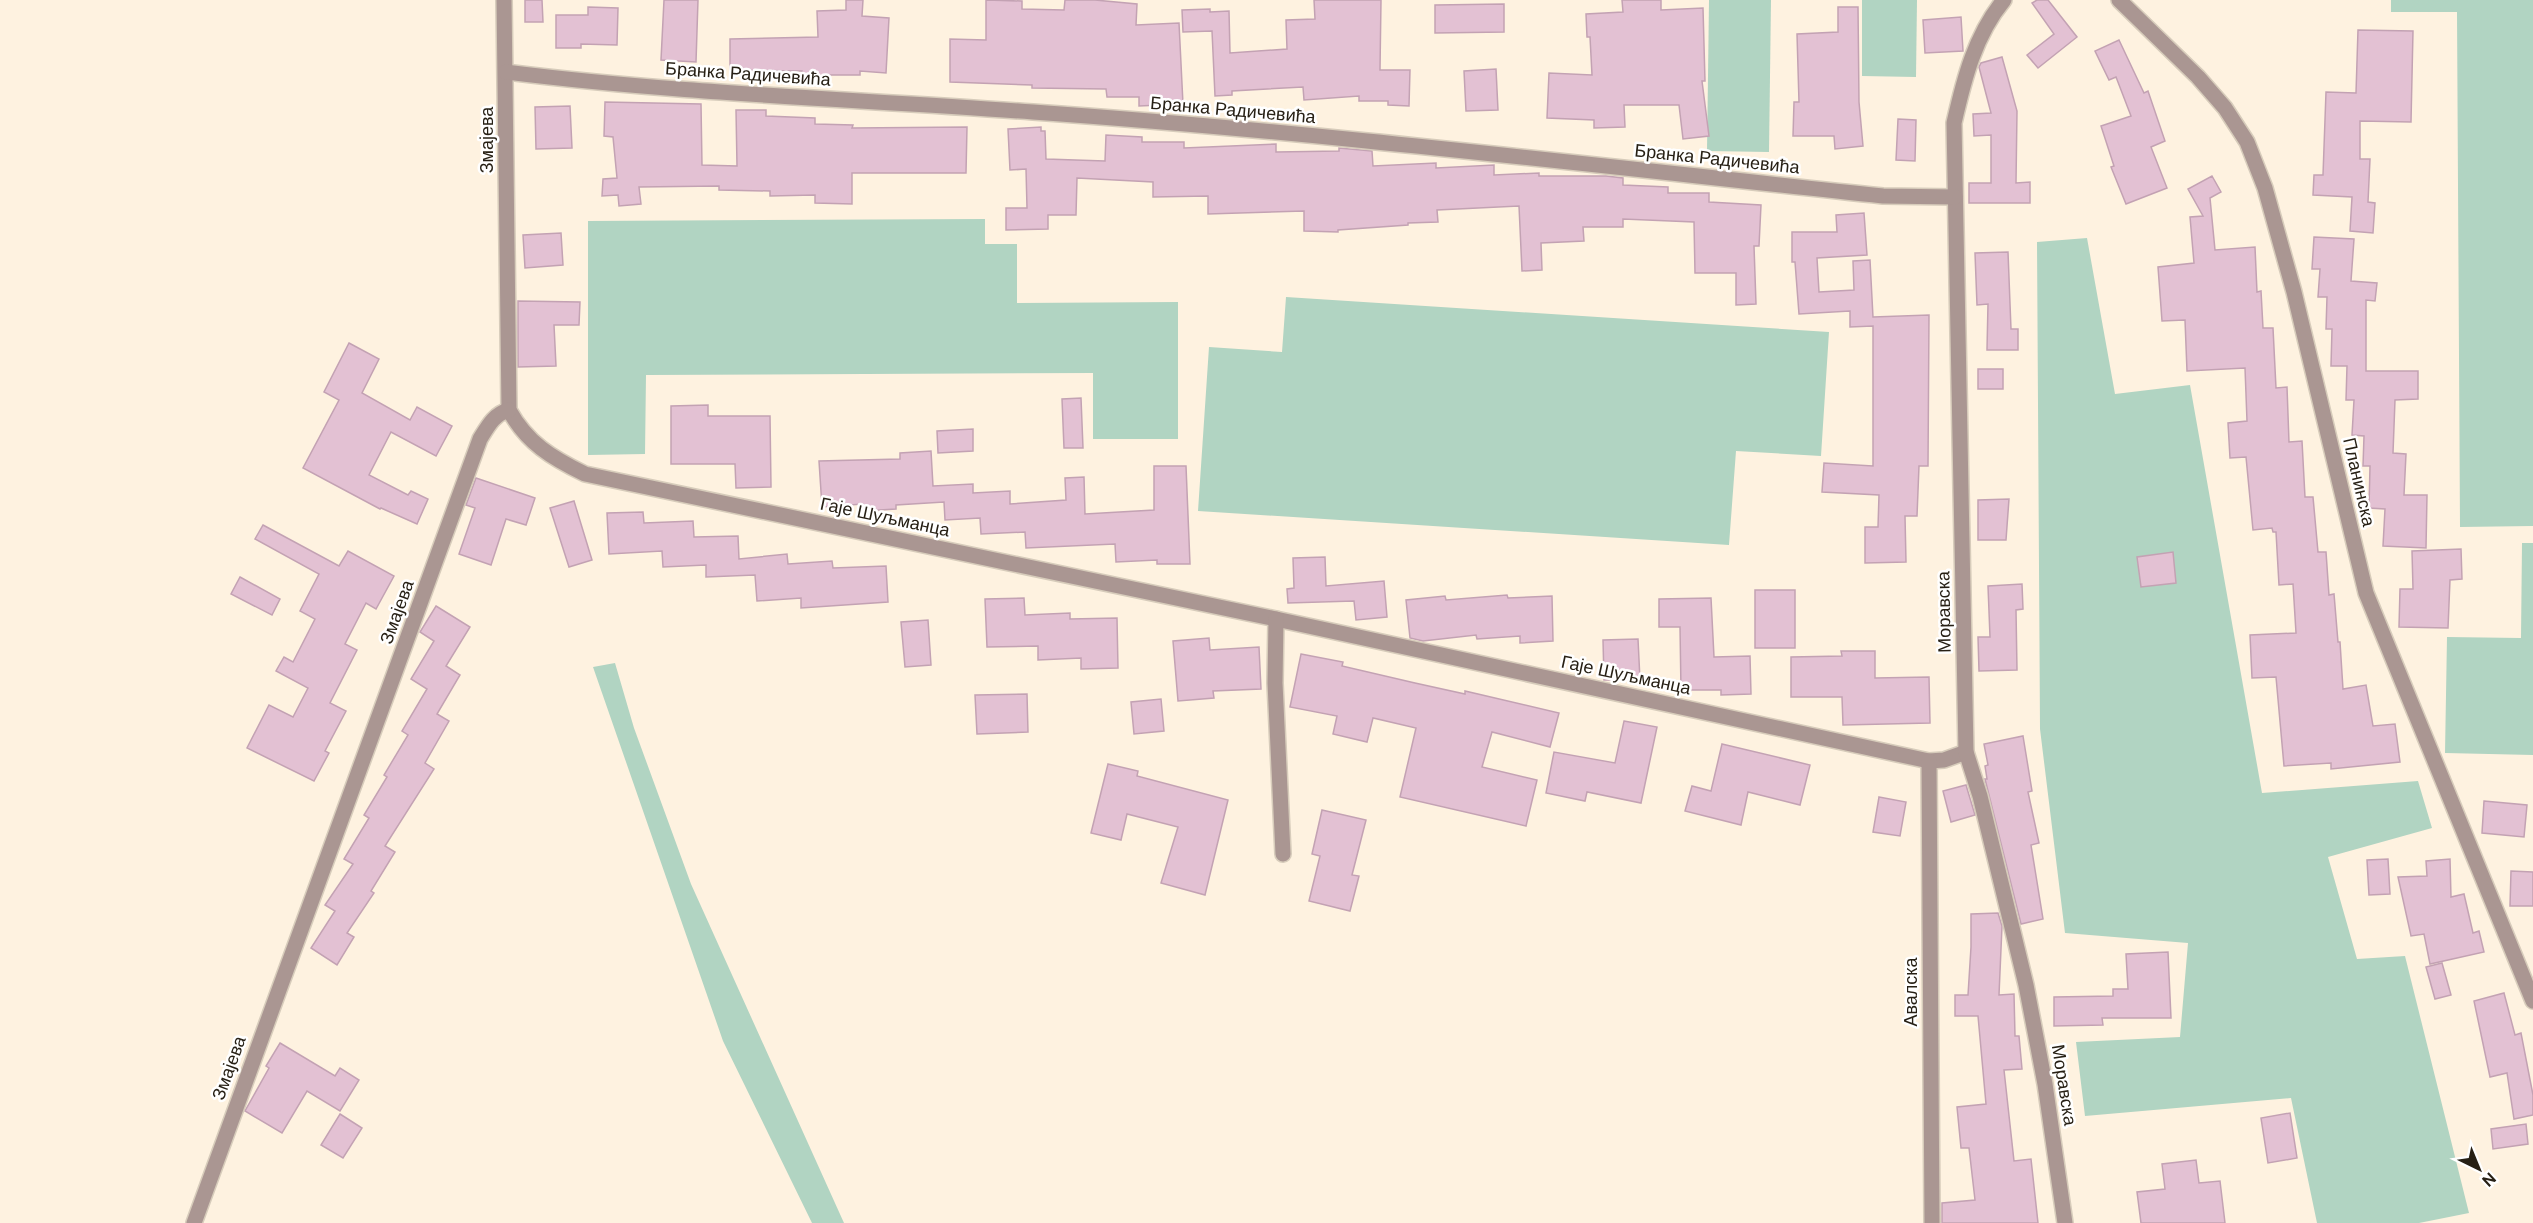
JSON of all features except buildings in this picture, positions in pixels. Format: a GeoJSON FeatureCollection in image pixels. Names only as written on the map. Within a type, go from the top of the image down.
{"type":"FeatureCollection","features":[{"type":"Feature","properties":{"kind":"street","name":"Змајева"},"geometry":{"type":"LineString","coordinates":[[194,1223],[480,439],[492,420],[501,412],[509,410],[504,0]]}},
{"type":"Feature","properties":{"kind":"street","name":"Моравска"},"geometry":{"type":"LineString","coordinates":[[2004,0],[1993,14],[1967,68],[1954,123],[1966,752],[1980,796],[2026,985],[2046,1084],[2065,1223]]}},
{"type":"Feature","properties":{"kind":"street","name":"Планинска"},"geometry":{"type":"LineString","coordinates":[[2119,0],[2198,77],[2225,108],[2247,142],[2265,188],[2294,292],[2366,592],[2533,1000]]}},
{"type":"Feature","properties":{"kind":"street","name":"Бранка Радичевића"},"geometry":{"type":"LineString","coordinates":[[506,72],[699,91],[1045,113],[1347,139],[1883,196],[1955,197]]}},
{"type":"Feature","properties":{"kind":"street","name":"Гаје Шуљманца"},"geometry":{"type":"LineString","coordinates":[[509,410],[518,426],[536,444],[554,459],[585,474],[1276,619],[1929,761],[1944,760],[1966,752]]}},
{"type":"Feature","properties":{"kind":"street"},"geometry":{"type":"LineString","coordinates":[[1276,619],[1275,683],[1283,854]]}},
{"type":"Feature","properties":{"kind":"street","name":"Авалска"},"geometry":{"type":"LineString","coordinates":[[1929,761],[1932,1223]]}},
{"type":"Feature","properties":{"kind":"green space"},"geometry":{"type":"Polygon","coordinates":[[[1709,0],[1771,0],[1769,152],[1707,151],[1709,0]]]}},
{"type":"Feature","properties":{"kind":"green space"},"geometry":{"type":"Polygon","coordinates":[[[1862,0],[1917,0],[1916,77],[1862,76],[1862,0]]]}},
{"type":"Feature","properties":{"kind":"green space"},"geometry":{"type":"Polygon","coordinates":[[[2391,0],[2533,0],[2533,526],[2460,527],[2457,12],[2391,12],[2391,0]]]}},
{"type":"Feature","properties":{"kind":"green space"},"geometry":{"type":"Polygon","coordinates":[[[985,219],[985,244],[1017,244],[1017,303],[1178,302],[1178,439],[1093,439],[1093,373],[646,375],[645,454],[588,455],[588,221],[985,219]]]}},
{"type":"Feature","properties":{"kind":"green space"},"geometry":{"type":"Polygon","coordinates":[[[2087,238],[2115,394],[2190,385],[2262,793],[2418,781],[2432,828],[2328,857],[2357,959],[2405,956],[2469,1213],[2419,1223],[2317,1223],[2291,1098],[2085,1116],[2076,1042],[2180,1037],[2188,943],[2065,933],[2040,729],[2037,242],[2087,238]]]}},
{"type":"Feature","properties":{"kind":"green space"},"geometry":{"type":"Polygon","coordinates":[[[1286,297],[1829,332],[1821,456],[1736,451],[1729,545],[1198,511],[1209,347],[1282,352],[1286,297]]]}},
{"type":"Feature","properties":{"kind":"green space"},"geometry":{"type":"Polygon","coordinates":[[[2522,543],[2533,543],[2533,755],[2445,753],[2447,637],[2521,638],[2522,543]]]}},
{"type":"Feature","properties":{"kind":"green space"},"geometry":{"type":"Polygon","coordinates":[[[615,663],[634,728],[691,884],[844,1223],[812,1223],[723,1041],[593,667],[615,663]]]}}]}
